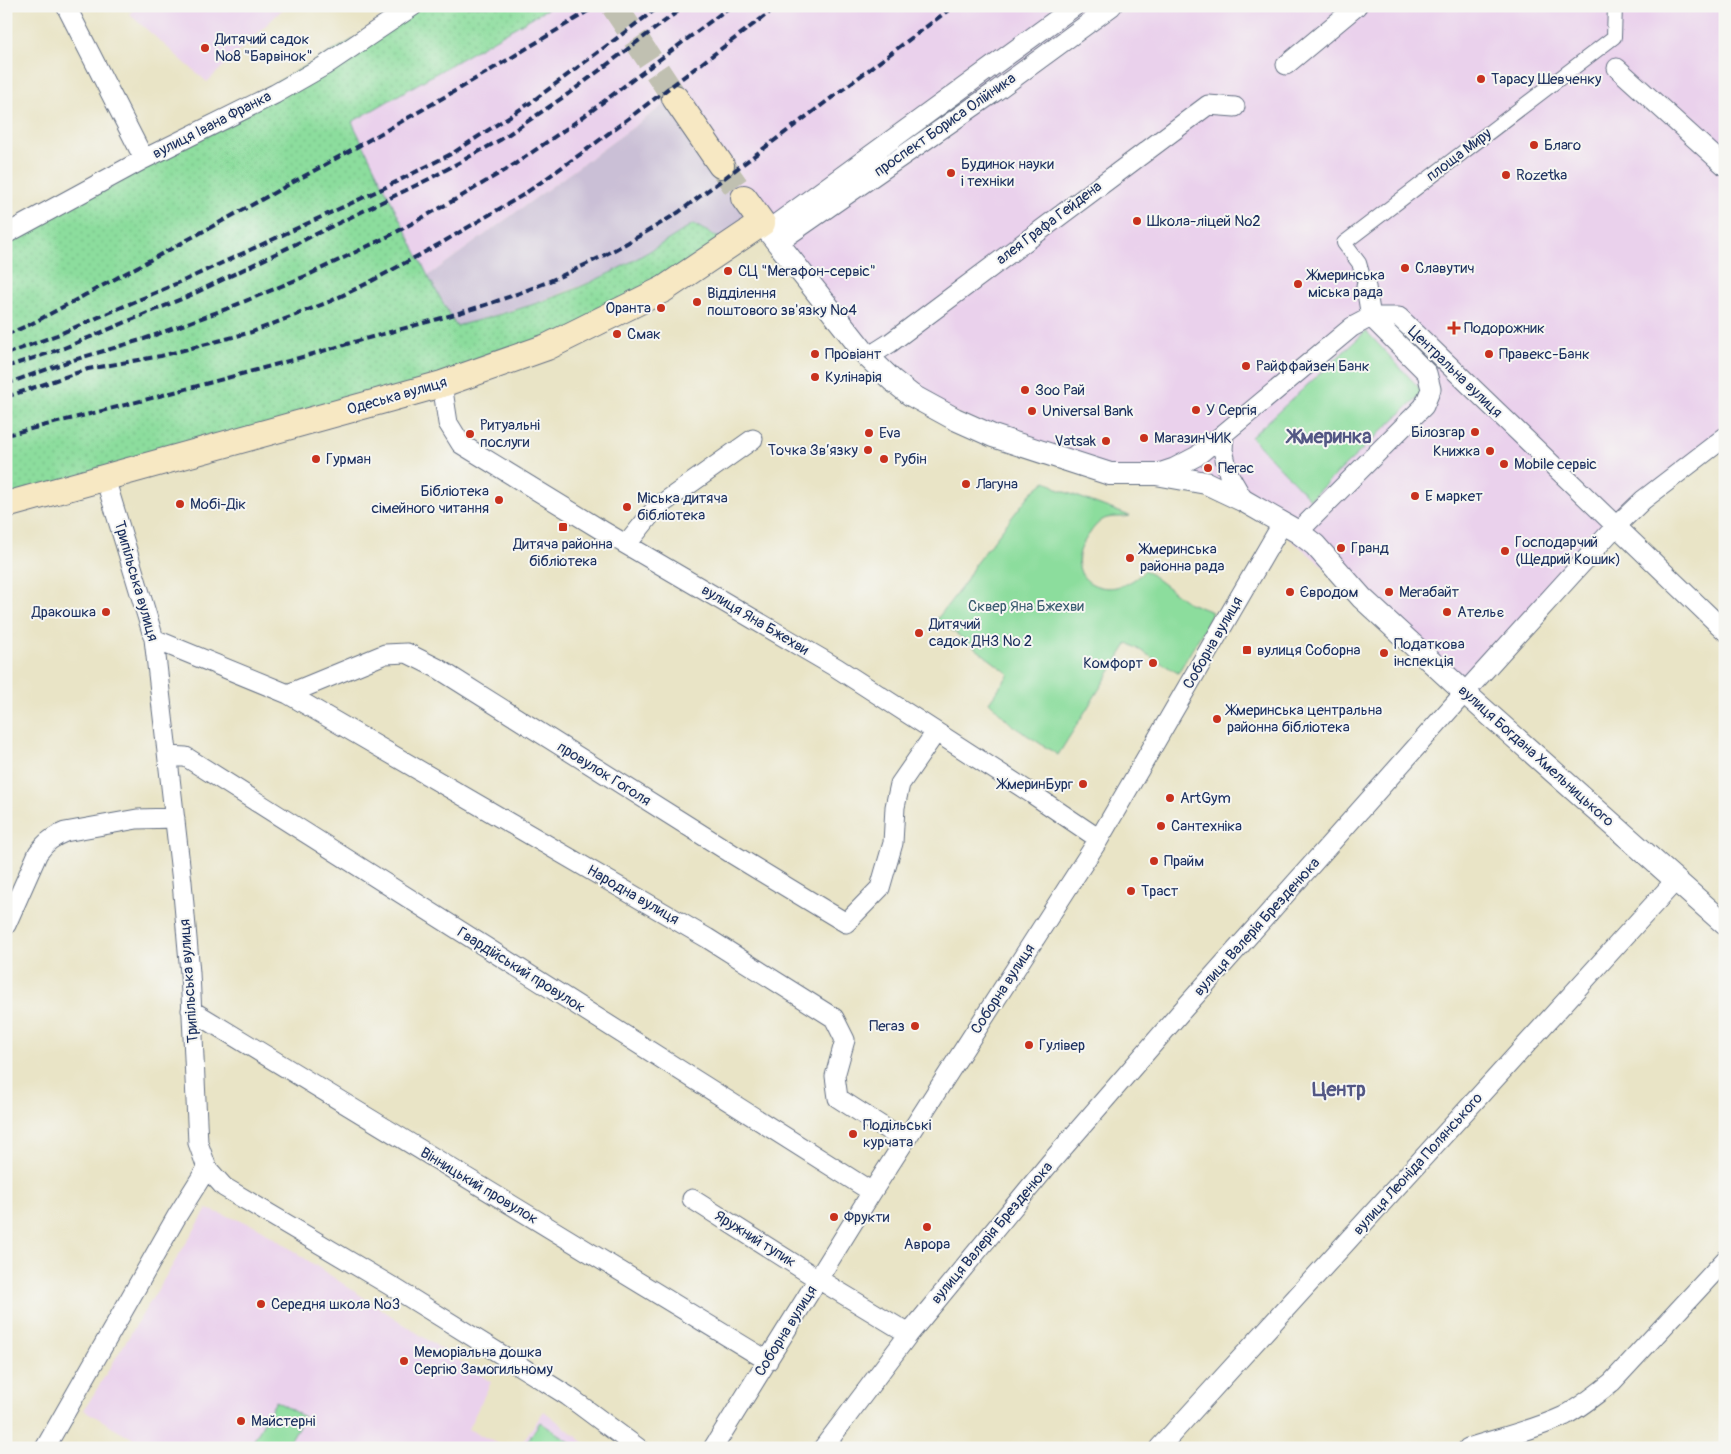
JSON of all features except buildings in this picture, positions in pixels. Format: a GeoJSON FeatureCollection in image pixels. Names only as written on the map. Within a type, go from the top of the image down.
{"type":"FeatureCollection","features":[{"type":"Feature","properties":{"kind":"main road"},"geometry":{"type":"LineString","coordinates":[[675,98],[721,165]]}},
{"type":"Feature","properties":{"kind":"main road"},"geometry":{"type":"LineString","coordinates":[[744,198],[769,232]]}},
{"type":"Feature","properties":{"kind":"main road","name":"Одеська вулиця"},"geometry":{"type":"LineString","coordinates":[[6,505],[442,384],[547,347],[615,315],[769,232]]}},
{"type":"Feature","properties":{"kind":"street"},"geometry":{"type":"LineString","coordinates":[[66,6],[144,160]]}},
{"type":"Feature","properties":{"kind":"street","name":"вулиця Івана Франка"},"geometry":{"type":"LineString","coordinates":[[6,234],[144,160],[275,94],[316,70],[413,6]]}},
{"type":"Feature","properties":{"kind":"street","name":"проспект Бориса Олійника"},"geometry":{"type":"LineString","coordinates":[[769,232],[1075,6]]}},
{"type":"Feature","properties":{"kind":"street","name":"проспект Бориса Олійника"},"geometry":{"type":"LineString","coordinates":[[769,232],[996,91],[1112,6]]}},
{"type":"Feature","properties":{"kind":"street"},"geometry":{"type":"LineString","coordinates":[[1286,65],[1358,6]]}},
{"type":"Feature","properties":{"kind":"street","name":"площа Миру"},"geometry":{"type":"LineString","coordinates":[[1371,317],[1366,287],[1359,263],[1344,243],[1614,37],[1614,6]]}},
{"type":"Feature","properties":{"kind":"street"},"geometry":{"type":"LineString","coordinates":[[1617,68],[1725,166]]}},
{"type":"Feature","properties":{"kind":"street","name":"алея Графа Гейдена"},"geometry":{"type":"LineString","coordinates":[[868,357],[890,343],[1208,105],[1235,107]]}},
{"type":"Feature","properties":{"kind":"street","name":"вулиця Богдана Хмельницького"},"geometry":{"type":"LineString","coordinates":[[769,232],[868,357],[892,380],[912,395],[955,419],[992,436],[1110,474],[1156,474],[1206,483],[1244,501],[1315,545],[1362,598],[1465,693],[1725,924]]}},
{"type":"Feature","properties":{"kind":"street","name":"Центральна вулиця"},"geometry":{"type":"LineString","coordinates":[[1156,474],[1174,468],[1197,456],[1352,327],[1371,317],[1399,317],[1725,631]]}},
{"type":"Feature","properties":{"kind":"street","name":"Соборна вулиця"},"geometry":{"type":"LineString","coordinates":[[713,1448],[872,1192],[1099,839],[1290,528],[1424,406],[1431,389],[1427,374],[1371,317]]}},
{"type":"Feature","properties":{"kind":"street","name":"вулиця Яна Бжехви"},"geometry":{"type":"LineString","coordinates":[[442,384],[448,423],[461,444],[603,531],[837,668],[1099,839]]}},
{"type":"Feature","properties":{"kind":"street"},"geometry":{"type":"LineString","coordinates":[[1224,434],[1222,450],[1229,475],[1244,501]]}},
{"type":"Feature","properties":{"kind":"street","name":"вулиця Валерія Брезденюка"},"geometry":{"type":"LineString","coordinates":[[823,1448],[909,1334],[1061,1150],[1180,1013],[1465,693],[1616,527],[1643,500],[1725,437]]}},
{"type":"Feature","properties":{"kind":"street"},"geometry":{"type":"LineString","coordinates":[[628,544],[656,508],[753,439]]}},
{"type":"Feature","properties":{"kind":"street","name":"Трипільська вулиця"},"geometry":{"type":"LineString","coordinates":[[105,478],[154,639],[182,882],[198,1143],[207,1168]]}},
{"type":"Feature","properties":{"kind":"street"},"geometry":{"type":"LineString","coordinates":[[154,639],[288,694]]}},
{"type":"Feature","properties":{"kind":"street","name":"провулок Гоголя"},"geometry":{"type":"LineString","coordinates":[[288,694],[385,654],[407,654],[439,669],[734,855],[846,923],[880,888],[893,843],[895,807],[900,784],[936,732]]}},
{"type":"Feature","properties":{"kind":"street","name":"Народна вулиця"},"geometry":{"type":"LineString","coordinates":[[288,694],[707,938],[834,1018],[845,1040],[835,1076],[838,1098],[905,1141]]}},
{"type":"Feature","properties":{"kind":"street","name":"Гвардійський провулок"},"geometry":{"type":"LineString","coordinates":[[168,756],[186,757],[872,1192]]}},
{"type":"Feature","properties":{"kind":"street"},"geometry":{"type":"LineString","coordinates":[[6,925],[38,853],[46,842],[65,832],[137,819],[175,818]]}},
{"type":"Feature","properties":{"kind":"street","name":"вулиця Леоніда Полянського"},"geometry":{"type":"LineString","coordinates":[[1159,1448],[1676,880]]}},
{"type":"Feature","properties":{"kind":"street","name":"Вінницький провулок"},"geometry":{"type":"LineString","coordinates":[[191,1010],[768,1361]]}},
{"type":"Feature","properties":{"kind":"street"},"geometry":{"type":"LineString","coordinates":[[45,1448],[172,1225],[207,1168],[224,1187],[392,1286],[568,1396],[638,1448]]}},
{"type":"Feature","properties":{"kind":"street","name":"Яружний тупик"},"geometry":{"type":"LineString","coordinates":[[692,1199],[909,1334]]}},
{"type":"Feature","properties":{"kind":"street"},"geometry":{"type":"LineString","coordinates":[[1468,1448],[1550,1422],[1565,1415],[1597,1394],[1612,1382],[1725,1260]]}},
{"type":"Feature","properties":{"kind":"shaded area","name":"Дитячий садок №8 \"Барвінок\""},"geometry":{"type":"Polygon","coordinates":[[[137,6],[286,6],[207,82],[129,14],[137,6]]]}},
{"type":"Feature","properties":{"kind":"shaded area"},"geometry":{"type":"Polygon","coordinates":[[[552,6],[1725,6],[1725,437],[1643,500],[1465,693],[1362,598],[1244,501],[1110,474],[911,395],[768,230],[721,165],[668,102],[428,276],[351,122],[552,6]]]}},
{"type":"Feature","properties":{"kind":"shaded area"},"geometry":{"type":"Polygon","coordinates":[[[668,102],[721,165],[762,223],[731,244],[663,244],[603,277],[531,305],[456,326],[428,276],[668,102]]]}},
{"type":"Feature","properties":{"kind":"shaded area","name":"Середня школа №3"},"geometry":{"type":"Polygon","coordinates":[[[207,1209],[256,1226],[491,1382],[468,1429],[503,1446],[502,1448],[149,1448],[84,1410],[207,1209]]]}},
{"type":"Feature","properties":{"kind":"shaded area"},"geometry":{"type":"Polygon","coordinates":[[[544,1411],[591,1448],[518,1448],[544,1411]]]}},
{"type":"Feature","properties":{"kind":"green space"},"geometry":{"type":"Polygon","coordinates":[[[413,6],[552,6],[352,122],[428,276],[456,326],[516,310],[573,290],[635,260],[693,224],[731,244],[547,347],[6,505],[6,234],[413,6]]]}},
{"type":"Feature","properties":{"kind":"green space"},"geometry":{"type":"Polygon","coordinates":[[[1366,331],[1423,392],[1310,499],[1251,437],[1366,331]]]}},
{"type":"Feature","properties":{"kind":"green space","name":"Сквер Яна Бжехви"},"geometry":{"type":"Polygon","coordinates":[[[1046,481],[1060,490],[1130,516],[1104,519],[1090,533],[1081,550],[1079,564],[1083,575],[1091,583],[1103,587],[1117,587],[1131,581],[1145,570],[1187,602],[1212,612],[1206,626],[1178,673],[1128,643],[1058,755],[1013,726],[989,702],[1009,674],[937,619],[964,584],[975,564],[1031,493],[1046,481]]]}},
{"type":"Feature","properties":{"kind":"green space"},"geometry":{"type":"Polygon","coordinates":[[[276,1401],[304,1417],[286,1448],[249,1448],[276,1401]]]}},
{"type":"Feature","properties":{"kind":"green space"},"geometry":{"type":"Polygon","coordinates":[[[540,1422],[577,1447],[577,1448],[523,1448],[540,1422]]]}},
{"type":"Feature","properties":{"kind":"tunnel"},"geometry":{"type":"LineString","coordinates":[[614,6],[675,98]]}},
{"type":"Feature","properties":{"kind":"tunnel"},"geometry":{"type":"LineString","coordinates":[[721,165],[744,198]]}},
{"type":"Feature","properties":{"kind":"railway"},"geometry":{"type":"LineString","coordinates":[[6,335],[31,324],[205,231],[337,158],[467,84],[596,6]]}},
{"type":"Feature","properties":{"kind":"railway"},"geometry":{"type":"LineString","coordinates":[[6,354],[57,335],[185,280],[384,188],[453,153],[530,103],[660,6]]}},
{"type":"Feature","properties":{"kind":"railway"},"geometry":{"type":"LineString","coordinates":[[6,367],[64,348],[191,295],[429,179],[500,140],[568,94],[685,6]]}},
{"type":"Feature","properties":{"kind":"railway"},"geometry":{"type":"LineString","coordinates":[[6,384],[70,361],[144,339],[226,309],[308,275],[389,236],[515,164],[583,117],[731,6]]}},
{"type":"Feature","properties":{"kind":"railway"},"geometry":{"type":"LineString","coordinates":[[6,397],[88,369],[161,356],[252,332],[331,301],[370,282],[523,195],[589,148],[778,6]]}},
{"type":"Feature","properties":{"kind":"railway"},"geometry":{"type":"LineString","coordinates":[[6,435],[224,379],[454,314],[494,302],[557,278],[619,247],[679,212],[954,6]]}},
{"type":"Feature","properties":{"kind":"place","name":"Дитячий садок №8 \"Барвінок\""},"geometry":{"type":"Point","coordinates":[205,48]}},
{"type":"Feature","properties":{"kind":"place","name":"Тарасу Шевченку"},"geometry":{"type":"Point","coordinates":[1481,79]}},
{"type":"Feature","properties":{"kind":"place","name":"Благо"},"geometry":{"type":"Point","coordinates":[1534,145]}},
{"type":"Feature","properties":{"kind":"place","name":"Будинок науки і техніки"},"geometry":{"type":"Point","coordinates":[951,173]}},
{"type":"Feature","properties":{"kind":"place","name":"Rozetka"},"geometry":{"type":"Point","coordinates":[1506,175]}},
{"type":"Feature","properties":{"kind":"place","name":"Школа-ліцей №2"},"geometry":{"type":"Point","coordinates":[1137,221]}},
{"type":"Feature","properties":{"kind":"place","name":"Славутич"},"geometry":{"type":"Point","coordinates":[1405,268]}},
{"type":"Feature","properties":{"kind":"place","name":"СЦ \"Мегафон-сервіс\""},"geometry":{"type":"Point","coordinates":[728,271]}},
{"type":"Feature","properties":{"kind":"place","name":"Жмеринська міська рада"},"geometry":{"type":"Point","coordinates":[1298,284]}},
{"type":"Feature","properties":{"kind":"place","name":"Відділення поштового зв'язку №4"},"geometry":{"type":"Point","coordinates":[697,302]}},
{"type":"Feature","properties":{"kind":"place","name":"Оранта"},"geometry":{"type":"Point","coordinates":[661,308]}},
{"type":"Feature","properties":{"kind":"place","name":"Подорожник"},"geometry":{"type":"Point","coordinates":[1454,328]}},
{"type":"Feature","properties":{"kind":"place","name":"Смак"},"geometry":{"type":"Point","coordinates":[617,334]}},
{"type":"Feature","properties":{"kind":"place","name":"Провіант"},"geometry":{"type":"Point","coordinates":[815,354]}},
{"type":"Feature","properties":{"kind":"place","name":"Правекс-Банк"},"geometry":{"type":"Point","coordinates":[1489,354]}},
{"type":"Feature","properties":{"kind":"place","name":"Райффайзен Банк"},"geometry":{"type":"Point","coordinates":[1246,366]}},
{"type":"Feature","properties":{"kind":"place","name":"Кулінарія"},"geometry":{"type":"Point","coordinates":[815,377]}},
{"type":"Feature","properties":{"kind":"place","name":"Зоо Рай"},"geometry":{"type":"Point","coordinates":[1025,390]}},
{"type":"Feature","properties":{"kind":"place","name":"У Сергія"},"geometry":{"type":"Point","coordinates":[1196,410]}},
{"type":"Feature","properties":{"kind":"place","name":"Universal Bank"},"geometry":{"type":"Point","coordinates":[1032,411]}},
{"type":"Feature","properties":{"kind":"place","name":"Білозгар"},"geometry":{"type":"Point","coordinates":[1475,432]}},
{"type":"Feature","properties":{"kind":"place","name":"Eva"},"geometry":{"type":"Point","coordinates":[869,433]}},
{"type":"Feature","properties":{"kind":"place","name":"Ритуальні послуги"},"geometry":{"type":"Point","coordinates":[470,434]}},
{"type":"Feature","properties":{"kind":"place","name":"МагазинЧИК"},"geometry":{"type":"Point","coordinates":[1144,438]}},
{"type":"Feature","properties":{"kind":"place","name":"Vatsak"},"geometry":{"type":"Point","coordinates":[1106,441]}},
{"type":"Feature","properties":{"kind":"place","name":"Точка Зв’язку"},"geometry":{"type":"Point","coordinates":[868,450]}},
{"type":"Feature","properties":{"kind":"place","name":"Книжка"},"geometry":{"type":"Point","coordinates":[1490,451]}},
{"type":"Feature","properties":{"kind":"place","name":"Гурман"},"geometry":{"type":"Point","coordinates":[316,459]}},
{"type":"Feature","properties":{"kind":"place","name":"Рубін"},"geometry":{"type":"Point","coordinates":[884,459]}},
{"type":"Feature","properties":{"kind":"place","name":"Mobile сервіс"},"geometry":{"type":"Point","coordinates":[1504,464]}},
{"type":"Feature","properties":{"kind":"place","name":"Пегас"},"geometry":{"type":"Point","coordinates":[1208,468]}},
{"type":"Feature","properties":{"kind":"place","name":"Лагуна"},"geometry":{"type":"Point","coordinates":[966,484]}},
{"type":"Feature","properties":{"kind":"place","name":"E маркет"},"geometry":{"type":"Point","coordinates":[1415,496]}},
{"type":"Feature","properties":{"kind":"place","name":"Бібліотека сімейного читання"},"geometry":{"type":"Point","coordinates":[499,500]}},
{"type":"Feature","properties":{"kind":"place","name":"Мобі-Дік"},"geometry":{"type":"Point","coordinates":[180,504]}},
{"type":"Feature","properties":{"kind":"place","name":"Міська дитяча бібліотека"},"geometry":{"type":"Point","coordinates":[627,507]}},
{"type":"Feature","properties":{"kind":"place","name":"Дитяча районна бібліотека"},"geometry":{"type":"Point","coordinates":[563,527]}},
{"type":"Feature","properties":{"kind":"place","name":"Гранд"},"geometry":{"type":"Point","coordinates":[1341,548]}},
{"type":"Feature","properties":{"kind":"place","name":"Господарчий (Щедрий Кошик)"},"geometry":{"type":"Point","coordinates":[1505,551]}},
{"type":"Feature","properties":{"kind":"place","name":"Жмеринська районна рада"},"geometry":{"type":"Point","coordinates":[1130,558]}},
{"type":"Feature","properties":{"kind":"place","name":"Євродом"},"geometry":{"type":"Point","coordinates":[1290,592]}},
{"type":"Feature","properties":{"kind":"place","name":"Мегабайт"},"geometry":{"type":"Point","coordinates":[1389,592]}},
{"type":"Feature","properties":{"kind":"place","name":"Дракошка"},"geometry":{"type":"Point","coordinates":[106,612]}},
{"type":"Feature","properties":{"kind":"place","name":"Ательє"},"geometry":{"type":"Point","coordinates":[1447,612]}},
{"type":"Feature","properties":{"kind":"place","name":"Дитячий садок ДНЗ № 2"},"geometry":{"type":"Point","coordinates":[919,633]}},
{"type":"Feature","properties":{"kind":"place","name":"вулиця Соборна"},"geometry":{"type":"Point","coordinates":[1247,650]}},
{"type":"Feature","properties":{"kind":"place","name":"Податкова інспекція"},"geometry":{"type":"Point","coordinates":[1384,653]}},
{"type":"Feature","properties":{"kind":"place","name":"Комфорт"},"geometry":{"type":"Point","coordinates":[1153,663]}},
{"type":"Feature","properties":{"kind":"place","name":"Жмеринська центральна районна бібліотека"},"geometry":{"type":"Point","coordinates":[1217,719]}},
{"type":"Feature","properties":{"kind":"place","name":"ЖмеринБург"},"geometry":{"type":"Point","coordinates":[1083,784]}},
{"type":"Feature","properties":{"kind":"place","name":"ArtGym"},"geometry":{"type":"Point","coordinates":[1170,798]}},
{"type":"Feature","properties":{"kind":"place","name":"Сантехніка"},"geometry":{"type":"Point","coordinates":[1161,826]}},
{"type":"Feature","properties":{"kind":"place","name":"Прайм"},"geometry":{"type":"Point","coordinates":[1154,861]}},
{"type":"Feature","properties":{"kind":"place","name":"Траст"},"geometry":{"type":"Point","coordinates":[1131,891]}},
{"type":"Feature","properties":{"kind":"place","name":"Пегаз"},"geometry":{"type":"Point","coordinates":[915,1026]}},
{"type":"Feature","properties":{"kind":"place","name":"Гулівер"},"geometry":{"type":"Point","coordinates":[1029,1045]}},
{"type":"Feature","properties":{"kind":"place","name":"Подільські курчата"},"geometry":{"type":"Point","coordinates":[853,1134]}},
{"type":"Feature","properties":{"kind":"place","name":"Фрукти"},"geometry":{"type":"Point","coordinates":[834,1217]}},
{"type":"Feature","properties":{"kind":"place","name":"Аврора"},"geometry":{"type":"Point","coordinates":[927,1227]}},
{"type":"Feature","properties":{"kind":"place","name":"Середня школа №3"},"geometry":{"type":"Point","coordinates":[261,1304]}},
{"type":"Feature","properties":{"kind":"place","name":"Меморіальна дошка Сергію Замогильному"},"geometry":{"type":"Point","coordinates":[404,1361]}},
{"type":"Feature","properties":{"kind":"place","name":"Майстерні"},"geometry":{"type":"Point","coordinates":[241,1421]}},
{"type":"Feature","properties":{"kind":"district","name":"Жмеринка"},"geometry":{"type":"Point","coordinates":[1330,436]}},
{"type":"Feature","properties":{"kind":"district","name":"Центр"},"geometry":{"type":"Point","coordinates":[1339,1089]}}]}
